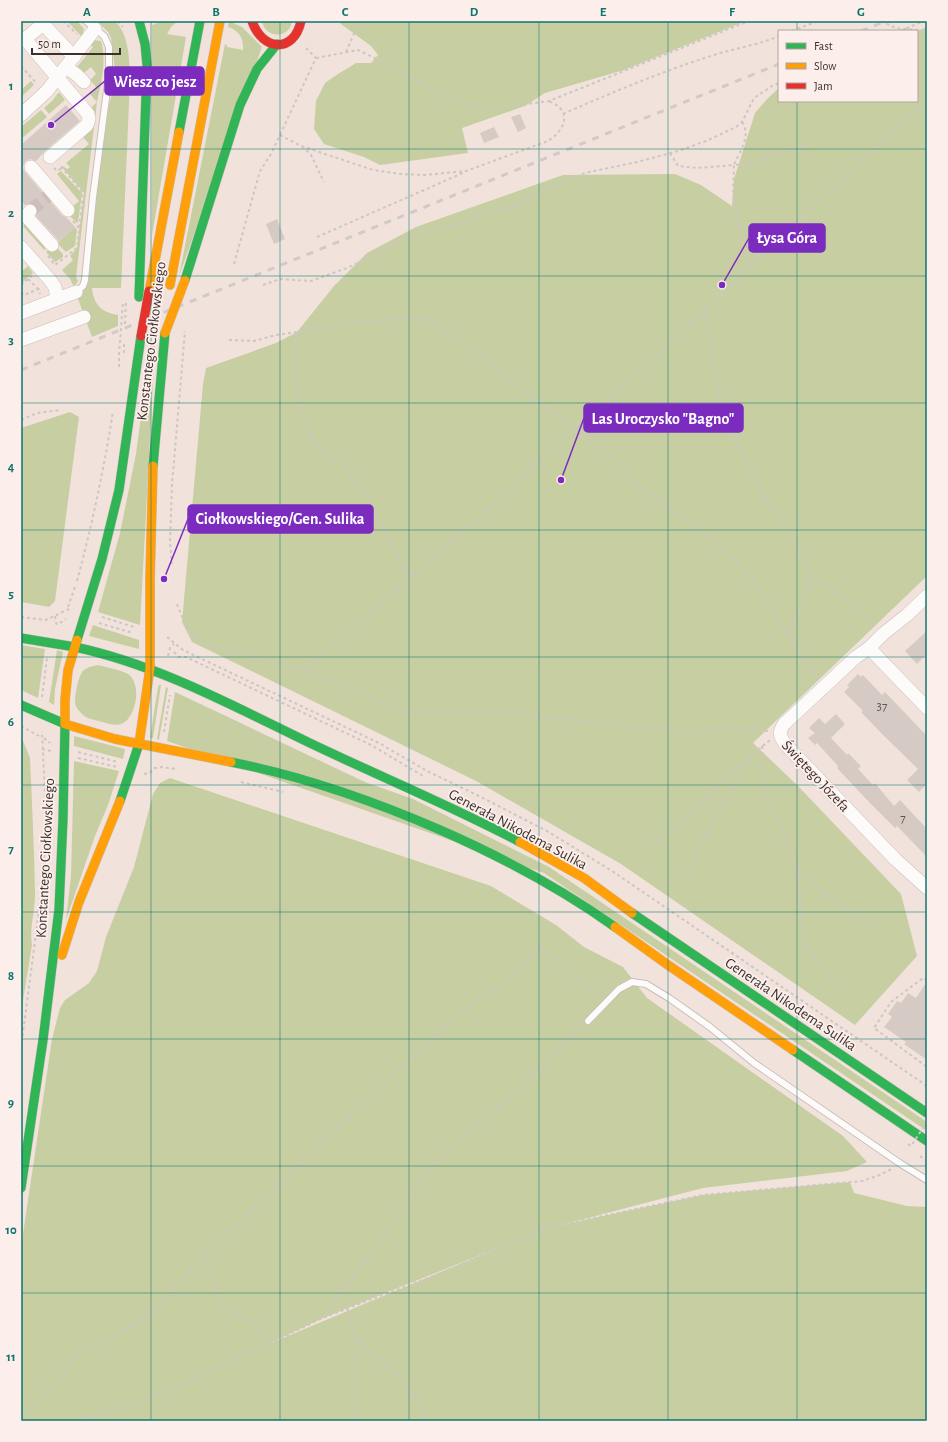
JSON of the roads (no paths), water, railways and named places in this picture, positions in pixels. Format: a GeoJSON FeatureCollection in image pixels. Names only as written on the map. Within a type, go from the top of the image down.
{"type":"FeatureCollection","features":[{"type":"Feature","properties":{"kind":"main road"},"geometry":{"type":"LineString","coordinates":[[139,21],[145,44],[147,65],[139,297],[141,336]]}},
{"type":"Feature","properties":{"kind":"main road","name":"Konstantego Ciołkowskiego"},"geometry":{"type":"LineString","coordinates":[[43,1040],[48,984],[59,909],[63,819],[65,700],[68,670],[102,559],[115,507],[127,438],[141,336],[197,44],[200,21]]}},
{"type":"Feature","properties":{"kind":"main road","name":"Konstantego Ciołkowskiego"},"geometry":{"type":"LineString","coordinates":[[21,1188],[43,1040],[54,985],[81,895],[117,812],[138,744],[146,700],[150,668],[152,488],[155,435],[169,293],[220,21]]}},
{"type":"Feature","properties":{"kind":"main road"},"geometry":{"type":"LineString","coordinates":[[251,22],[260,38],[268,43],[277,44],[286,43],[295,37],[301,27],[301,21]]}},
{"type":"Feature","properties":{"kind":"main road"},"geometry":{"type":"LineString","coordinates":[[165,336],[185,280],[240,105],[257,69],[277,44]]}},
{"type":"Feature","properties":{"kind":"main road"},"geometry":{"type":"LineString","coordinates":[[21,638],[75,647]]}},
{"type":"Feature","properties":{"kind":"main road","name":"Generała Nikodema Sulika"},"geometry":{"type":"LineString","coordinates":[[75,647],[99,652],[165,674],[501,832],[584,878],[927,1113]]}},
{"type":"Feature","properties":{"kind":"main road"},"geometry":{"type":"LineString","coordinates":[[21,705],[65,724],[98,735],[263,768],[319,784],[379,804],[488,852],[540,879],[584,906],[668,966],[927,1141]]}},
{"type":"Feature","properties":{"kind":"street"},"geometry":{"type":"LineString","coordinates":[[50,157],[87,125],[89,119],[88,114],[24,39],[43,24],[70,62],[77,75],[84,82]]}},
{"type":"Feature","properties":{"kind":"street"},"geometry":{"type":"LineString","coordinates":[[21,115],[47,91],[55,74],[70,62],[85,42],[90,25]]}},
{"type":"Feature","properties":{"kind":"street"},"geometry":{"type":"LineString","coordinates":[[31,167],[50,194],[68,210]]}},
{"type":"Feature","properties":{"kind":"street"},"geometry":{"type":"LineString","coordinates":[[24,214],[52,245]]}},
{"type":"Feature","properties":{"kind":"street"},"geometry":{"type":"LineString","coordinates":[[21,247],[53,284],[57,299]]}},
{"type":"Feature","properties":{"kind":"street"},"geometry":{"type":"LineString","coordinates":[[21,313],[76,292]]}},
{"type":"Feature","properties":{"kind":"street"},"geometry":{"type":"LineString","coordinates":[[22,337],[84,317]]}},
{"type":"Feature","properties":{"kind":"street","name":"Świętego Józefa"},"geometry":{"type":"LineString","coordinates":[[927,596],[823,687],[784,724],[780,732],[780,736],[785,744],[895,859],[927,888]]}},
{"type":"Feature","properties":{"kind":"street"},"geometry":{"type":"LineString","coordinates":[[869,648],[927,708]]}},
{"type":"Feature","properties":{"kind":"lane"},"geometry":{"type":"LineString","coordinates":[[76,292],[84,286],[85,280],[93,197],[109,75],[108,47],[104,36],[90,25]]}},
{"type":"Feature","properties":{"kind":"lane"},"geometry":{"type":"LineString","coordinates":[[664,934],[690,943]]}},
{"type":"Feature","properties":{"kind":"lane"},"geometry":{"type":"LineString","coordinates":[[588,1021],[619,989],[632,982],[641,983],[651,987],[710,1027],[754,1063],[901,1164],[927,1180]]}},
{"type":"Feature","properties":{"kind":"lane"},"geometry":{"type":"LineString","coordinates":[[753,986],[784,1016]]}},
{"type":"Feature","properties":{"kind":"tunnel"},"geometry":{"type":"LineString","coordinates":[[30,211],[48,196]]}},
{"type":"Feature","properties":{"kind":"railway"},"geometry":{"type":"LineString","coordinates":[[864,30],[886,21]]}},
{"type":"Feature","properties":{"kind":"railway"},"geometry":{"type":"LineString","coordinates":[[21,370],[778,64]]}},
{"type":"Feature","properties":{"kind":"place","name":"Wiesz co jesz"},"geometry":{"type":"Point","coordinates":[51,125]}},
{"type":"Feature","properties":{"kind":"place","name":"Łysa Góra"},"geometry":{"type":"Point","coordinates":[722,285]}},
{"type":"Feature","properties":{"kind":"place","name":"Las Uroczysko \"Bagno\""},"geometry":{"type":"Point","coordinates":[561,480]}},
{"type":"Feature","properties":{"kind":"place","name":"Ciołkowskiego/Gen. Sulika"},"geometry":{"type":"Point","coordinates":[164,579]}}]}
